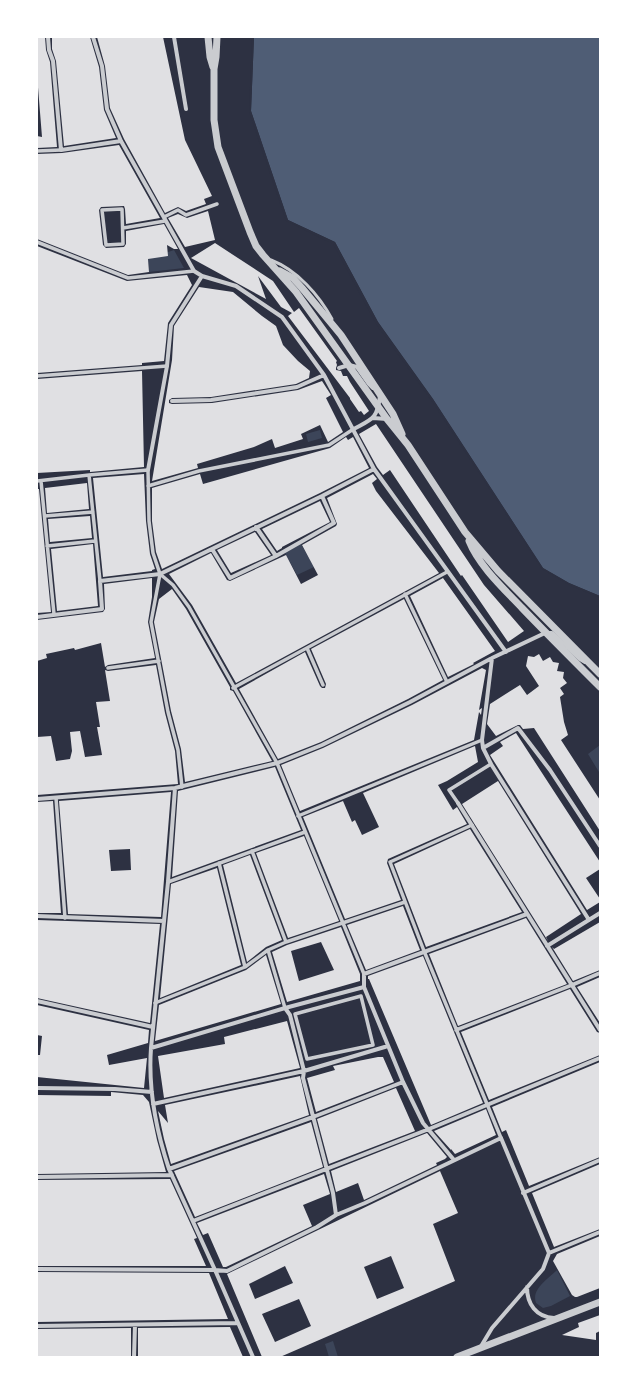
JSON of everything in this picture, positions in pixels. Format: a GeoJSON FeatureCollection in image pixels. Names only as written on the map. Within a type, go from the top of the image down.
{"type":"FeatureCollection","features":[{"type":"Feature","properties":{"kind":"street"},"geometry":{"type":"LineString","coordinates":[[48,37],[49,50],[53,62],[61,150]]}},
{"type":"Feature","properties":{"kind":"street"},"geometry":{"type":"LineString","coordinates":[[93,37],[102,66],[107,109],[121,140],[194,271],[202,276],[236,286],[282,317],[324,375],[374,469],[506,652]]}},
{"type":"Feature","properties":{"kind":"street"},"geometry":{"type":"LineString","coordinates":[[174,37],[186,109]]}},
{"type":"Feature","properties":{"kind":"street"},"geometry":{"type":"LineString","coordinates":[[208,37],[210,57],[214,69]]}},
{"type":"Feature","properties":{"kind":"street"},"geometry":{"type":"LineString","coordinates":[[217,39],[214,69],[214,120],[218,147],[256,246],[296,292],[378,407],[408,445],[465,532],[498,571],[600,674]]}},
{"type":"Feature","properties":{"kind":"street"},"geometry":{"type":"LineString","coordinates":[[37,151],[61,150],[121,140]]}},
{"type":"Feature","properties":{"kind":"street"},"geometry":{"type":"LineString","coordinates":[[123,228],[165,219],[178,210],[186,214],[217,204]]}},
{"type":"Feature","properties":{"kind":"street"},"geometry":{"type":"LineString","coordinates":[[122,209],[123,228],[123,244],[106,245],[102,210],[122,209]]}},
{"type":"Feature","properties":{"kind":"street"},"geometry":{"type":"LineString","coordinates":[[37,242],[128,278],[194,271]]}},
{"type":"Feature","properties":{"kind":"street"},"geometry":{"type":"LineString","coordinates":[[275,267],[293,278],[337,330],[393,414],[408,445]]}},
{"type":"Feature","properties":{"kind":"street"},"geometry":{"type":"LineString","coordinates":[[182,787],[178,750],[168,712],[151,622],[160,574],[153,553],[148,470],[167,366],[171,325],[202,276]]}},
{"type":"Feature","properties":{"kind":"street"},"geometry":{"type":"LineString","coordinates":[[339,368],[349,365],[357,367],[369,384],[379,393]]}},
{"type":"Feature","properties":{"kind":"street"},"geometry":{"type":"LineString","coordinates":[[37,376],[167,366]]}},
{"type":"Feature","properties":{"kind":"street"},"geometry":{"type":"LineString","coordinates":[[172,401],[211,400],[297,387],[324,375]]}},
{"type":"Feature","properties":{"kind":"street"},"geometry":{"type":"LineString","coordinates":[[373,418],[378,407],[379,393]]}},
{"type":"Feature","properties":{"kind":"street"},"geometry":{"type":"LineString","coordinates":[[148,486],[199,471],[329,445],[373,418],[387,419]]}},
{"type":"Feature","properties":{"kind":"street"},"geometry":{"type":"LineString","coordinates":[[100,581],[160,574],[322,496],[374,469]]}},
{"type":"Feature","properties":{"kind":"street"},"geometry":{"type":"LineString","coordinates":[[54,614],[45,516],[39,481],[148,470]]}},
{"type":"Feature","properties":{"kind":"street"},"geometry":{"type":"LineString","coordinates":[[37,617],[102,609],[89,475]]}},
{"type":"Feature","properties":{"kind":"street"},"geometry":{"type":"LineString","coordinates":[[212,549],[230,578],[276,556],[334,523],[322,496]]}},
{"type":"Feature","properties":{"kind":"street"},"geometry":{"type":"LineString","coordinates":[[45,516],[93,512]]}},
{"type":"Feature","properties":{"kind":"street"},"geometry":{"type":"LineString","coordinates":[[256,527],[276,556]]}},
{"type":"Feature","properties":{"kind":"street"},"geometry":{"type":"LineString","coordinates":[[465,532],[471,546],[493,577],[545,633],[600,687]]}},
{"type":"Feature","properties":{"kind":"street"},"geometry":{"type":"LineString","coordinates":[[47,546],[95,541]]}},
{"type":"Feature","properties":{"kind":"street"},"geometry":{"type":"LineString","coordinates":[[233,688],[447,572]]}},
{"type":"Feature","properties":{"kind":"street"},"geometry":{"type":"LineString","coordinates":[[160,574],[173,585],[189,607],[233,688],[277,764],[364,974],[364,987],[403,1082],[423,1123],[454,1160]]}},
{"type":"Feature","properties":{"kind":"street"},"geometry":{"type":"LineString","coordinates":[[405,594],[447,682]]}},
{"type":"Feature","properties":{"kind":"street"},"geometry":{"type":"LineString","coordinates":[[37,799],[182,787],[277,764],[322,745],[410,702],[492,658],[545,633],[552,633],[580,660],[589,664]]}},
{"type":"Feature","properties":{"kind":"street"},"geometry":{"type":"LineString","coordinates":[[307,648],[323,685]]}},
{"type":"Feature","properties":{"kind":"street"},"geometry":{"type":"LineString","coordinates":[[492,658],[482,740],[483,748],[491,764],[589,920]]}},
{"type":"Feature","properties":{"kind":"street"},"geometry":{"type":"LineString","coordinates":[[108,668],[159,661]]}},
{"type":"Feature","properties":{"kind":"street"},"geometry":{"type":"LineString","coordinates":[[483,748],[518,728],[550,770],[600,846]]}},
{"type":"Feature","properties":{"kind":"street"},"geometry":{"type":"LineString","coordinates":[[298,816],[482,740]]}},
{"type":"Feature","properties":{"kind":"street"},"geometry":{"type":"LineString","coordinates":[[491,764],[449,790],[600,1030]]}},
{"type":"Feature","properties":{"kind":"street"},"geometry":{"type":"LineString","coordinates":[[175,788],[168,882],[151,1048],[150,1067],[153,1104],[169,1169],[253,1357]]}},
{"type":"Feature","properties":{"kind":"street"},"geometry":{"type":"LineString","coordinates":[[56,798],[65,918]]}},
{"type":"Feature","properties":{"kind":"street"},"geometry":{"type":"LineString","coordinates":[[472,825],[390,862],[456,1030],[549,1253],[543,1269],[492,1328],[480,1348]]}},
{"type":"Feature","properties":{"kind":"street"},"geometry":{"type":"LineString","coordinates":[[168,882],[305,832]]}},
{"type":"Feature","properties":{"kind":"street"},"geometry":{"type":"LineString","coordinates":[[252,851],[286,942]]}},
{"type":"Feature","properties":{"kind":"street"},"geometry":{"type":"LineString","coordinates":[[219,863],[245,968]]}},
{"type":"Feature","properties":{"kind":"street"},"geometry":{"type":"LineString","coordinates":[[155,1003],[245,968],[268,950],[286,942],[405,902]]}},
{"type":"Feature","properties":{"kind":"street"},"geometry":{"type":"LineString","coordinates":[[547,946],[600,913]]}},
{"type":"Feature","properties":{"kind":"street"},"geometry":{"type":"LineString","coordinates":[[364,974],[527,914]]}},
{"type":"Feature","properties":{"kind":"street"},"geometry":{"type":"LineString","coordinates":[[37,916],[164,921]]}},
{"type":"Feature","properties":{"kind":"street"},"geometry":{"type":"LineString","coordinates":[[268,950],[285,1008],[290,1015],[304,1071],[303,1078],[333,1193],[336,1215]]}},
{"type":"Feature","properties":{"kind":"street"},"geometry":{"type":"LineString","coordinates":[[456,1030],[600,973]]}},
{"type":"Feature","properties":{"kind":"street"},"geometry":{"type":"LineString","coordinates":[[151,1048],[285,1008],[364,987]]}},
{"type":"Feature","properties":{"kind":"street"},"geometry":{"type":"LineString","coordinates":[[361,996],[373,1045],[307,1060],[295,1014],[361,996]]}},
{"type":"Feature","properties":{"kind":"street"},"geometry":{"type":"LineString","coordinates":[[37,1001],[153,1027]]}},
{"type":"Feature","properties":{"kind":"street"},"geometry":{"type":"LineString","coordinates":[[153,1104],[304,1071],[388,1046]]}},
{"type":"Feature","properties":{"kind":"street"},"geometry":{"type":"LineString","coordinates":[[193,1221],[429,1129],[600,1058]]}},
{"type":"Feature","properties":{"kind":"street"},"geometry":{"type":"LineString","coordinates":[[169,1169],[313,1117],[403,1082]]}},
{"type":"Feature","properties":{"kind":"street"},"geometry":{"type":"LineString","coordinates":[[37,1088],[115,1089],[152,1092]]}},
{"type":"Feature","properties":{"kind":"street"},"geometry":{"type":"LineString","coordinates":[[37,1270],[228,1271],[317,1227],[336,1215],[365,1203],[501,1138]]}},
{"type":"Feature","properties":{"kind":"street"},"geometry":{"type":"LineString","coordinates":[[523,1193],[600,1160]]}},
{"type":"Feature","properties":{"kind":"street"},"geometry":{"type":"LineString","coordinates":[[37,1176],[172,1175]]}},
{"type":"Feature","properties":{"kind":"street"},"geometry":{"type":"LineString","coordinates":[[549,1253],[600,1232]]}},
{"type":"Feature","properties":{"kind":"street"},"geometry":{"type":"LineString","coordinates":[[527,1287],[528,1300],[534,1310],[543,1316],[558,1318]]}},
{"type":"Feature","properties":{"kind":"street"},"geometry":{"type":"LineString","coordinates":[[457,1357],[600,1302]]}},
{"type":"Feature","properties":{"kind":"street"},"geometry":{"type":"LineString","coordinates":[[37,1326],[237,1323]]}},
{"type":"Feature","properties":{"kind":"street"},"geometry":{"type":"LineString","coordinates":[[134,1357],[135,1325]]}},
{"type":"Feature","properties":{"kind":"lane"},"geometry":{"type":"LineString","coordinates":[[266,258],[283,265],[302,281],[324,307],[337,330]]}},
{"type":"Feature","properties":{"kind":"shaded area"},"geometry":{"type":"Polygon","coordinates":[[[254,37],[600,37],[600,596],[569,583],[543,568],[433,399],[378,322],[335,242],[288,220],[251,111],[254,37]]]}},
{"type":"Feature","properties":{"kind":"shaded area"},"geometry":{"type":"Polygon","coordinates":[[[174,250],[184,268],[149,272],[148,259],[174,250]]]}},
{"type":"Feature","properties":{"kind":"shaded area"},"geometry":{"type":"Polygon","coordinates":[[[320,430],[322,438],[308,442],[306,434],[320,430]]]}},
{"type":"Feature","properties":{"kind":"shaded area"},"geometry":{"type":"Polygon","coordinates":[[[301,544],[314,567],[297,575],[285,553],[301,544]]]}},
{"type":"Feature","properties":{"kind":"shaded area"},"geometry":{"type":"Polygon","coordinates":[[[600,745],[600,771],[599,772],[588,754],[600,745]]]}},
{"type":"Feature","properties":{"kind":"shaded area"},"geometry":{"type":"Polygon","coordinates":[[[557,1270],[570,1296],[551,1306],[543,1308],[536,1303],[536,1293],[541,1285],[557,1270]]]}},
{"type":"Feature","properties":{"kind":"shaded area"},"geometry":{"type":"Polygon","coordinates":[[[333,1341],[338,1357],[329,1357],[325,1344],[333,1341]]]}},
{"type":"Feature","properties":{"kind":"pier"},"geometry":{"type":"Polygon","coordinates":[[[252,37],[254,37],[251,111],[288,220],[335,242],[378,322],[433,399],[543,568],[569,583],[600,596],[600,598],[569,585],[542,569],[431,400],[376,324],[333,244],[286,221],[249,112],[252,37]]]}},
{"type":"Feature","properties":{"kind":"building"},"geometry":{"type":"Polygon","coordinates":[[[37,37],[45,37],[46,50],[50,62],[57,147],[37,148],[37,136],[42,137],[37,75],[37,37]]]}},
{"type":"Feature","properties":{"kind":"building"},"geometry":{"type":"Polygon","coordinates":[[[52,37],[90,37],[99,67],[104,110],[116,138],[64,146],[56,61],[52,49],[52,37]]]}},
{"type":"Feature","properties":{"kind":"building"},"geometry":{"type":"Polygon","coordinates":[[[97,37],[163,37],[185,140],[212,196],[204,199],[206,204],[186,211],[178,207],[165,213],[124,139],[110,108],[105,66],[97,37]]]}},
{"type":"Feature","properties":{"kind":"building"},"geometry":{"type":"Polygon","coordinates":[[[119,145],[160,218],[126,224],[124,206],[101,207],[99,210],[103,245],[106,248],[124,247],[126,244],[126,231],[164,224],[178,249],[174,249],[167,245],[168,256],[148,259],[149,272],[128,275],[37,239],[37,154],[62,153],[119,145]]]}},
{"type":"Feature","properties":{"kind":"building"},"geometry":{"type":"Polygon","coordinates":[[[208,211],[215,240],[185,247],[168,218],[178,214],[187,218],[208,211]]]}},
{"type":"Feature","properties":{"kind":"building"},"geometry":{"type":"Polygon","coordinates":[[[215,243],[273,281],[294,312],[299,308],[337,361],[336,370],[341,371],[343,376],[347,376],[369,411],[364,415],[361,411],[359,412],[288,316],[292,313],[281,307],[258,276],[266,299],[191,258],[215,243]]]}},
{"type":"Feature","properties":{"kind":"building"},"geometry":{"type":"Polygon","coordinates":[[[37,246],[127,281],[187,275],[192,285],[168,323],[164,361],[142,363],[142,365],[37,373],[37,246]]]}},
{"type":"Feature","properties":{"kind":"building"},"geometry":{"type":"Polygon","coordinates":[[[199,287],[233,292],[276,326],[283,345],[310,371],[309,378],[296,384],[211,397],[172,398],[169,400],[169,403],[212,403],[298,390],[322,381],[331,395],[326,398],[343,432],[328,442],[320,425],[301,434],[303,439],[275,448],[272,439],[254,447],[197,464],[198,468],[152,481],[172,360],[174,326],[199,287]]]}},
{"type":"Feature","properties":{"kind":"building"},"geometry":{"type":"Polygon","coordinates":[[[142,371],[144,467],[90,472],[90,470],[37,473],[37,379],[142,371]]]}},
{"type":"Feature","properties":{"kind":"building"},"geometry":{"type":"Polygon","coordinates":[[[376,424],[484,585],[524,631],[508,642],[462,575],[461,576],[390,470],[383,475],[377,467],[359,434],[376,424]]]}},
{"type":"Feature","properties":{"kind":"building"},"geometry":{"type":"Polygon","coordinates":[[[346,437],[348,440],[353,437],[369,468],[162,569],[156,552],[152,521],[152,488],[200,474],[203,484],[330,448],[346,437]]]}},
{"type":"Feature","properties":{"kind":"building"},"geometry":{"type":"Polygon","coordinates":[[[144,474],[146,521],[150,554],[155,569],[152,571],[103,577],[93,478],[144,474]]]}},
{"type":"Feature","properties":{"kind":"building"},"geometry":{"type":"Polygon","coordinates":[[[373,474],[377,479],[372,483],[376,491],[439,573],[236,683],[192,605],[169,574],[211,553],[227,580],[230,581],[286,555],[301,584],[318,575],[302,545],[336,526],[337,524],[327,498],[373,474]]]}},
{"type":"Feature","properties":{"kind":"building"},"geometry":{"type":"Polygon","coordinates":[[[87,483],[89,509],[47,513],[45,488],[87,483]]]}},
{"type":"Feature","properties":{"kind":"building"},"geometry":{"type":"Polygon","coordinates":[[[37,489],[39,489],[51,612],[37,613],[37,489]]]}},
{"type":"Feature","properties":{"kind":"building"},"geometry":{"type":"Polygon","coordinates":[[[320,501],[330,522],[277,551],[262,529],[320,501]]]}},
{"type":"Feature","properties":{"kind":"building"},"geometry":{"type":"Polygon","coordinates":[[[90,516],[92,538],[50,542],[48,519],[90,516]]]}},
{"type":"Feature","properties":{"kind":"building"},"geometry":{"type":"Polygon","coordinates":[[[255,532],[271,555],[231,573],[217,550],[255,532]]]}},
{"type":"Feature","properties":{"kind":"building"},"geometry":{"type":"Polygon","coordinates":[[[93,544],[98,606],[57,611],[51,549],[93,544]]]}},
{"type":"Feature","properties":{"kind":"building"},"geometry":{"type":"Polygon","coordinates":[[[152,578],[152,597],[148,622],[155,658],[108,665],[105,667],[101,643],[75,650],[74,648],[46,654],[47,658],[37,661],[37,620],[103,612],[105,609],[104,584],[152,578]]]}},
{"type":"Feature","properties":{"kind":"building"},"geometry":{"type":"Polygon","coordinates":[[[443,578],[495,651],[473,663],[474,664],[448,677],[410,596],[443,578]]]}},
{"type":"Feature","properties":{"kind":"building"},"geometry":{"type":"Polygon","coordinates":[[[172,589],[186,609],[230,687],[230,690],[233,691],[272,761],[185,782],[181,749],[171,711],[154,622],[159,599],[172,589]]]}},
{"type":"Feature","properties":{"kind":"building"},"geometry":{"type":"Polygon","coordinates":[[[404,599],[443,680],[321,742],[278,759],[239,689],[305,652],[320,686],[325,688],[326,684],[311,649],[404,599]]]}},
{"type":"Feature","properties":{"kind":"building"},"geometry":{"type":"Polygon","coordinates":[[[539,654],[543,661],[550,657],[553,662],[559,663],[557,671],[564,672],[563,678],[567,683],[560,688],[564,694],[560,697],[564,722],[568,735],[561,740],[600,800],[600,831],[534,728],[523,729],[520,725],[518,725],[496,736],[487,724],[490,704],[520,685],[527,695],[539,686],[526,666],[528,656],[534,657],[539,654]]]}},
{"type":"Feature","properties":{"kind":"building"},"geometry":{"type":"Polygon","coordinates":[[[156,665],[165,713],[175,751],[178,784],[37,795],[37,737],[51,736],[56,761],[70,759],[72,751],[70,732],[80,731],[85,757],[102,755],[97,727],[100,727],[96,702],[110,701],[105,670],[108,671],[156,665]]]}},
{"type":"Feature","properties":{"kind":"building"},"geometry":{"type":"Polygon","coordinates":[[[482,668],[486,670],[479,710],[482,708],[481,715],[479,712],[474,740],[300,811],[281,765],[323,748],[412,705],[482,668]]]}},
{"type":"Feature","properties":{"kind":"building"},"geometry":{"type":"Polygon","coordinates":[[[516,733],[600,862],[600,869],[586,878],[600,899],[600,902],[587,910],[490,755],[503,746],[500,742],[516,733]]]}},
{"type":"Feature","properties":{"kind":"building"},"geometry":{"type":"Polygon","coordinates":[[[475,746],[478,762],[438,785],[453,810],[457,807],[467,824],[388,859],[387,863],[401,900],[345,919],[303,817],[343,801],[352,822],[355,820],[362,835],[379,827],[363,793],[475,746]]]}},
{"type":"Feature","properties":{"kind":"building"},"geometry":{"type":"Polygon","coordinates":[[[275,767],[301,830],[172,877],[178,791],[275,767]]]}},
{"type":"Feature","properties":{"kind":"building"},"geometry":{"type":"Polygon","coordinates":[[[498,781],[581,914],[546,937],[548,941],[462,804],[498,781]]]}},
{"type":"Feature","properties":{"kind":"building"},"geometry":{"type":"Polygon","coordinates":[[[171,792],[161,917],[68,914],[59,801],[171,792]],[[130,849],[109,850],[111,871],[131,870],[130,849]]]}},
{"type":"Feature","properties":{"kind":"building"},"geometry":{"type":"Polygon","coordinates":[[[53,801],[61,913],[37,913],[37,802],[53,801]]]}},
{"type":"Feature","properties":{"kind":"building"},"geometry":{"type":"Polygon","coordinates":[[[470,829],[522,912],[426,947],[394,864],[470,829]]]}},
{"type":"Feature","properties":{"kind":"building"},"geometry":{"type":"Polygon","coordinates":[[[304,836],[339,921],[288,938],[256,853],[304,836]]]}},
{"type":"Feature","properties":{"kind":"building"},"geometry":{"type":"Polygon","coordinates":[[[250,855],[282,940],[266,947],[247,962],[223,865],[250,855]]]}},
{"type":"Feature","properties":{"kind":"building"},"geometry":{"type":"Polygon","coordinates":[[[217,868],[241,965],[160,998],[171,884],[217,868]]]}},
{"type":"Feature","properties":{"kind":"building"},"geometry":{"type":"Polygon","coordinates":[[[403,906],[420,950],[366,970],[347,925],[403,906]]]}},
{"type":"Feature","properties":{"kind":"building"},"geometry":{"type":"Polygon","coordinates":[[[526,918],[567,984],[458,1026],[429,954],[526,918]]]}},
{"type":"Feature","properties":{"kind":"building"},"geometry":{"type":"Polygon","coordinates":[[[37,920],[160,924],[150,1023],[37,998],[37,920]]]}},
{"type":"Feature","properties":{"kind":"building"},"geometry":{"type":"Polygon","coordinates":[[[600,922],[600,970],[573,981],[552,947],[554,949],[600,922]]]}},
{"type":"Feature","properties":{"kind":"building"},"geometry":{"type":"Polygon","coordinates":[[[341,927],[360,974],[360,981],[287,1002],[272,952],[287,945],[341,927]],[[321,942],[291,951],[299,981],[334,970],[321,942]]]}},
{"type":"Feature","properties":{"kind":"building"},"geometry":{"type":"Polygon","coordinates":[[[266,955],[281,1004],[155,1041],[159,1005],[246,970],[266,955]]]}},
{"type":"Feature","properties":{"kind":"building"},"geometry":{"type":"Polygon","coordinates":[[[423,956],[483,1103],[431,1125],[368,979],[368,976],[423,956]]]}},
{"type":"Feature","properties":{"kind":"building"},"geometry":{"type":"Polygon","coordinates":[[[600,977],[600,1023],[577,987],[600,977]]]}},
{"type":"Feature","properties":{"kind":"building"},"geometry":{"type":"Polygon","coordinates":[[[570,989],[597,1032],[600,1033],[600,1055],[489,1100],[461,1032],[570,989]]]}},
{"type":"Feature","properties":{"kind":"building"},"geometry":{"type":"Polygon","coordinates":[[[37,1005],[149,1030],[148,1043],[107,1055],[109,1065],[147,1058],[144,1088],[37,1077],[37,1055],[40,1055],[42,1036],[37,1035],[37,1005]]]}},
{"type":"Feature","properties":{"kind":"building"},"geometry":{"type":"Polygon","coordinates":[[[287,1021],[300,1068],[164,1098],[158,1056],[225,1044],[224,1037],[287,1021]]]}},
{"type":"Feature","properties":{"kind":"building"},"geometry":{"type":"Polygon","coordinates":[[[383,1057],[394,1082],[316,1112],[307,1078],[335,1070],[333,1066],[383,1057]]]}},
{"type":"Feature","properties":{"kind":"building"},"geometry":{"type":"Polygon","coordinates":[[[600,1062],[600,1157],[529,1186],[506,1130],[502,1132],[492,1107],[600,1062]]]}},
{"type":"Feature","properties":{"kind":"building"},"geometry":{"type":"Polygon","coordinates":[[[300,1076],[309,1115],[171,1164],[158,1111],[168,1123],[165,1105],[300,1076]]]}},
{"type":"Feature","properties":{"kind":"building"},"geometry":{"type":"Polygon","coordinates":[[[396,1088],[415,1131],[329,1164],[317,1119],[396,1088]]]}},
{"type":"Feature","properties":{"kind":"building"},"geometry":{"type":"Polygon","coordinates":[[[111,1092],[143,1095],[149,1102],[166,1172],[37,1174],[37,1095],[111,1096],[111,1092]]]}},
{"type":"Feature","properties":{"kind":"building"},"geometry":{"type":"Polygon","coordinates":[[[486,1109],[496,1135],[455,1154],[434,1131],[486,1109]]]}},
{"type":"Feature","properties":{"kind":"building"},"geometry":{"type":"Polygon","coordinates":[[[311,1122],[323,1167],[195,1217],[174,1171],[311,1122]]]}},
{"type":"Feature","properties":{"kind":"building"},"geometry":{"type":"Polygon","coordinates":[[[427,1133],[447,1157],[436,1163],[437,1165],[364,1200],[358,1183],[336,1192],[331,1171],[427,1133]]]}},
{"type":"Feature","properties":{"kind":"building"},"geometry":{"type":"Polygon","coordinates":[[[600,1164],[600,1229],[554,1247],[532,1193],[600,1164]]]}},
{"type":"Feature","properties":{"kind":"building"},"geometry":{"type":"Polygon","coordinates":[[[440,1171],[458,1213],[433,1224],[455,1281],[280,1357],[262,1357],[227,1274],[440,1171]],[[391,1256],[364,1267],[377,1299],[404,1288],[391,1256]],[[285,1266],[249,1284],[255,1299],[293,1283],[285,1266]],[[299,1299],[262,1314],[275,1342],[311,1326],[299,1299]]]}},
{"type":"Feature","properties":{"kind":"building"},"geometry":{"type":"Polygon","coordinates":[[[324,1174],[330,1194],[303,1205],[312,1226],[226,1267],[223,1267],[208,1233],[203,1235],[197,1223],[324,1174]]]}},
{"type":"Feature","properties":{"kind":"building"},"geometry":{"type":"Polygon","coordinates":[[[170,1179],[197,1238],[194,1239],[206,1266],[37,1266],[37,1180],[170,1179]]]}},
{"type":"Feature","properties":{"kind":"building"},"geometry":{"type":"Polygon","coordinates":[[[600,1236],[600,1288],[575,1297],[572,1295],[553,1261],[557,1254],[600,1236]]]}},
{"type":"Feature","properties":{"kind":"building"},"geometry":{"type":"Polygon","coordinates":[[[37,1272],[209,1273],[228,1319],[37,1322],[37,1272]]]}},
{"type":"Feature","properties":{"kind":"building"},"geometry":{"type":"Polygon","coordinates":[[[600,1315],[600,1331],[596,1333],[596,1340],[562,1335],[579,1327],[578,1323],[600,1315]]]}},
{"type":"Feature","properties":{"kind":"building"},"geometry":{"type":"Polygon","coordinates":[[[230,1327],[243,1357],[138,1357],[138,1328],[230,1327]]]}},
{"type":"Feature","properties":{"kind":"building"},"geometry":{"type":"Polygon","coordinates":[[[131,1328],[131,1357],[37,1357],[37,1329],[131,1328]]]}}]}
